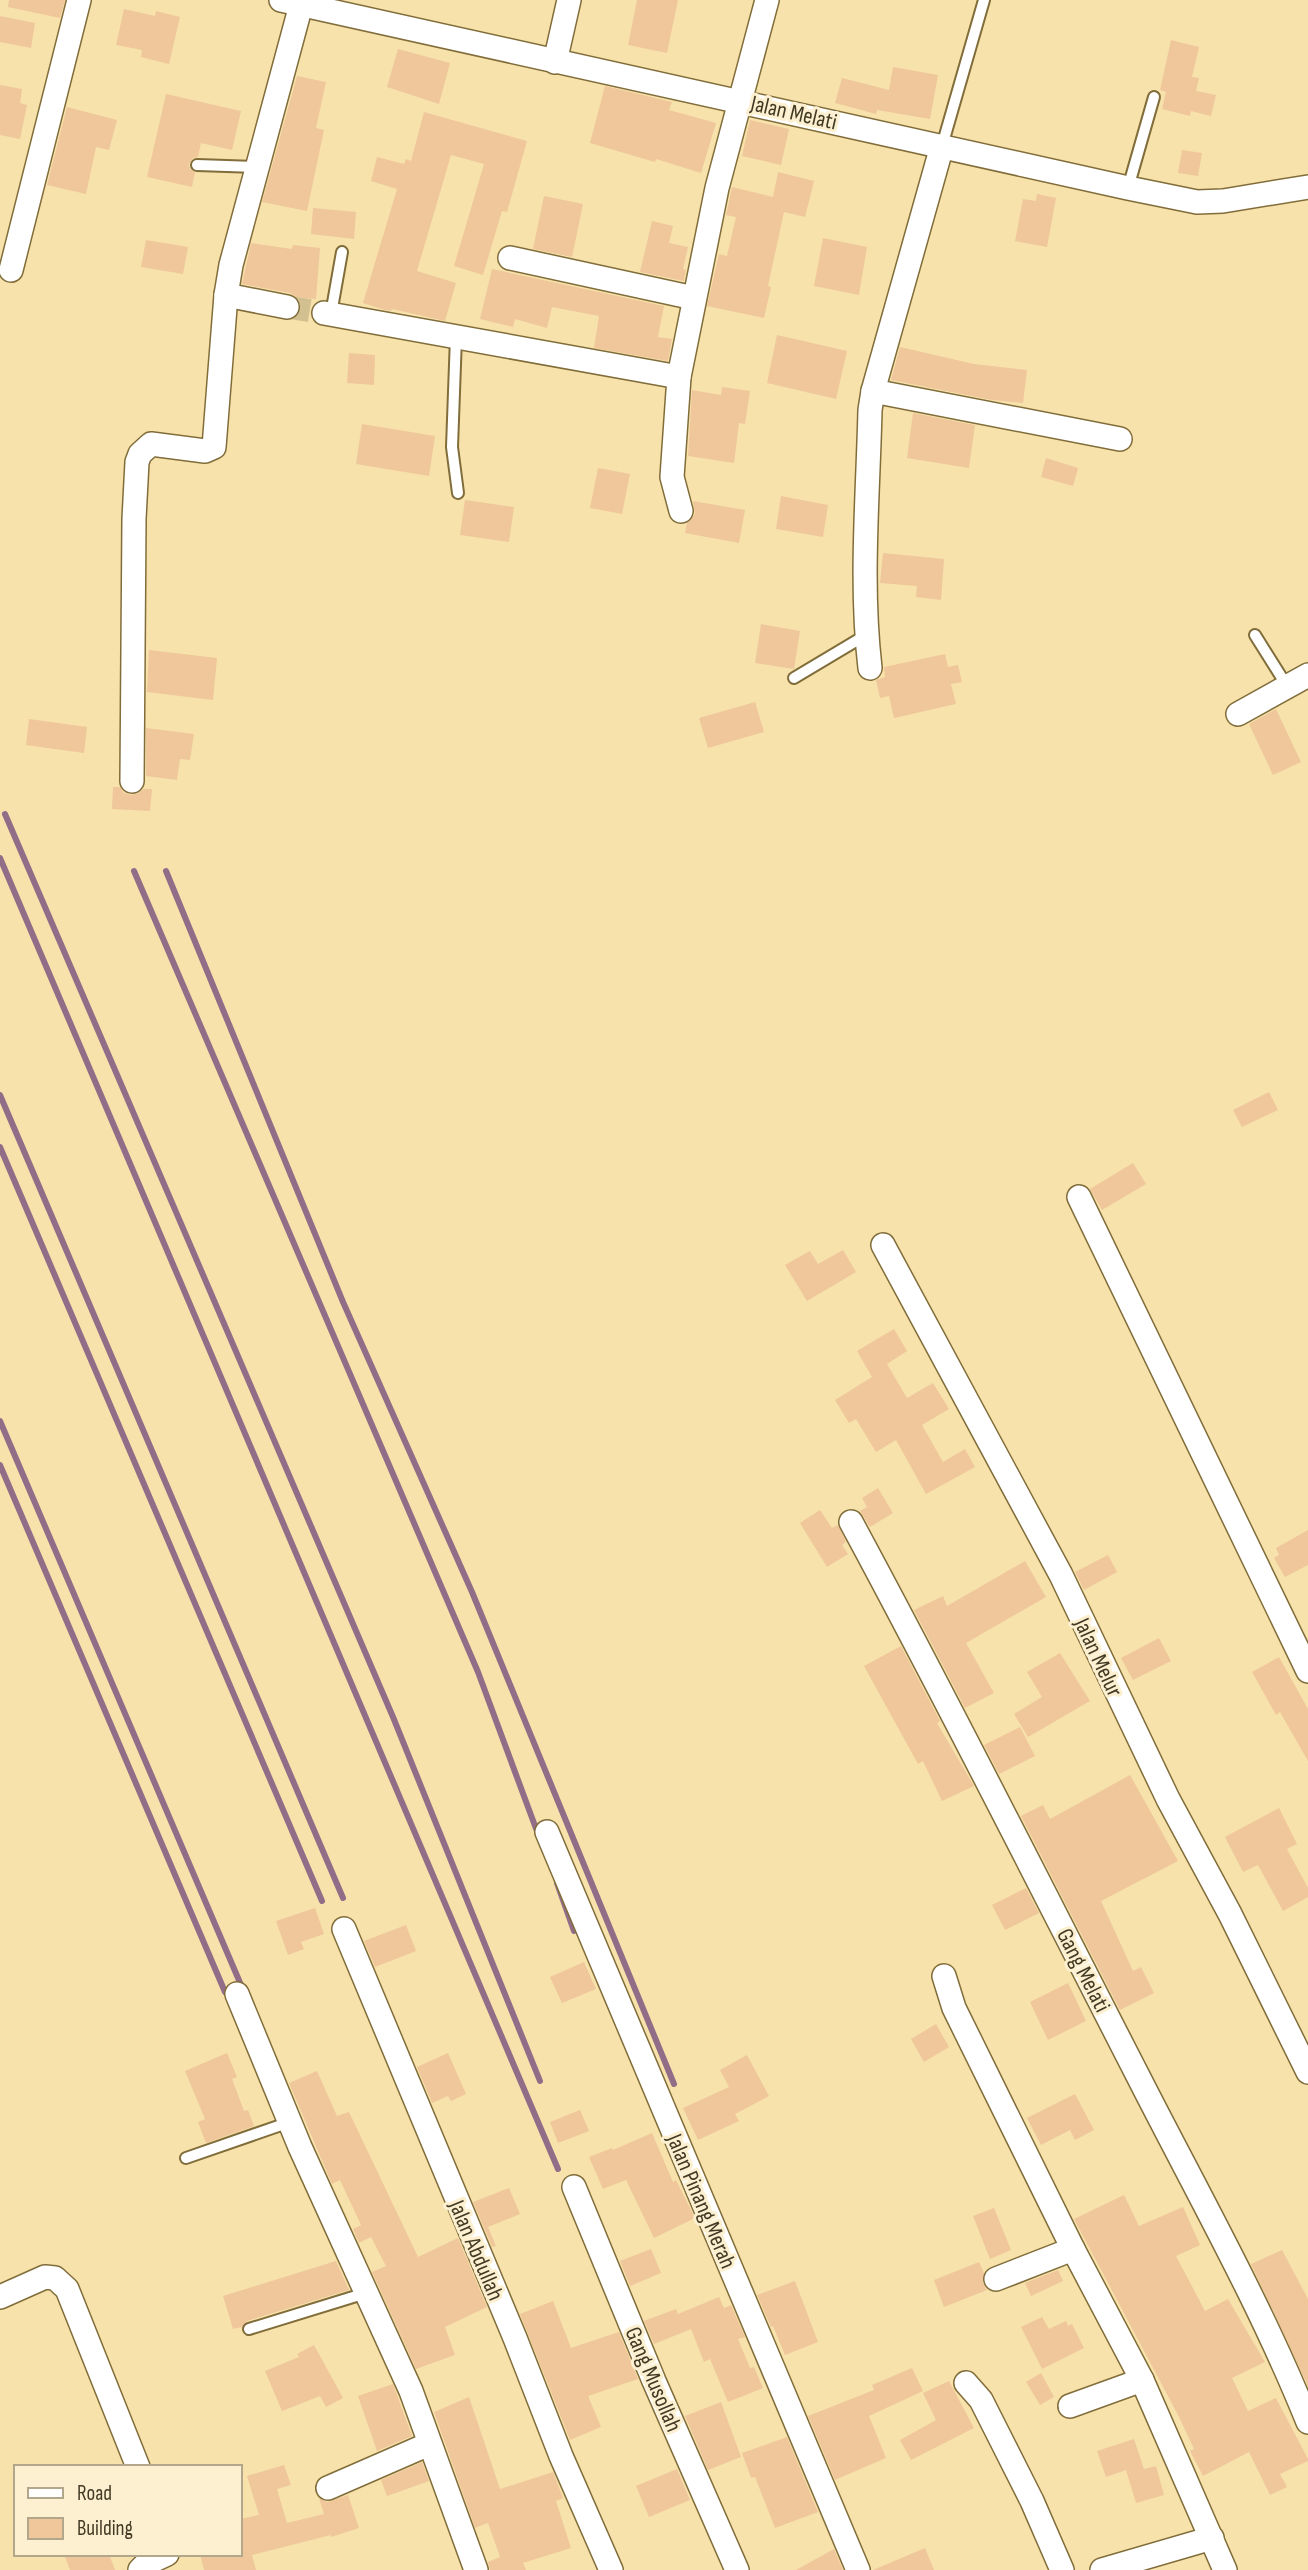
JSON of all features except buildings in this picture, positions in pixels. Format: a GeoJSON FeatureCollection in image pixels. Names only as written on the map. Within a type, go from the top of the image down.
{"type":"FeatureCollection","features":[{"type":"Feature","properties":{"kind":"street"},"geometry":{"type":"LineString","coordinates":[[11,270],[79,0]]}},
{"type":"Feature","properties":{"kind":"street"},"geometry":{"type":"LineString","coordinates":[[555,62],[569,0]]}},
{"type":"Feature","properties":{"kind":"street"},"geometry":{"type":"LineString","coordinates":[[681,511],[673,489],[672,477],[679,377],[717,188],[767,0]]}},
{"type":"Feature","properties":{"kind":"street"},"geometry":{"type":"LineString","coordinates":[[132,781],[136,462],[151,444],[205,451],[214,447],[226,295],[231,265],[257,167],[292,2]]}},
{"type":"Feature","properties":{"kind":"street","name":"Jalan Melati"},"geometry":{"type":"LineString","coordinates":[[292,2],[1197,202],[1223,201],[1308,187]]}},
{"type":"Feature","properties":{"kind":"street"},"geometry":{"type":"LineString","coordinates":[[870,668],[866,635],[870,410],[873,391],[942,146]]}},
{"type":"Feature","properties":{"kind":"street"},"geometry":{"type":"LineString","coordinates":[[510,257],[694,298]]}},
{"type":"Feature","properties":{"kind":"street"},"geometry":{"type":"LineString","coordinates":[[226,295],[287,307]]}},
{"type":"Feature","properties":{"kind":"street"},"geometry":{"type":"LineString","coordinates":[[328,314],[679,377]]}},
{"type":"Feature","properties":{"kind":"street"},"geometry":{"type":"LineString","coordinates":[[873,391],[1120,439]]}},
{"type":"Feature","properties":{"kind":"street"},"geometry":{"type":"LineString","coordinates":[[1238,714],[1308,675]]}},
{"type":"Feature","properties":{"kind":"street"},"geometry":{"type":"LineString","coordinates":[[1079,1197],[1308,1671]]}},
{"type":"Feature","properties":{"kind":"street","name":"Jalan Melur"},"geometry":{"type":"LineString","coordinates":[[883,1245],[1003,1464],[1060,1575],[1168,1800],[1230,1914],[1308,2072]]}},
{"type":"Feature","properties":{"kind":"street","name":"Gang Melati"},"geometry":{"type":"LineString","coordinates":[[851,1522],[930,1668],[1205,2204],[1277,2351],[1308,2422]]}},
{"type":"Feature","properties":{"kind":"street","name":"Jalan Pinang Merah"},"geometry":{"type":"LineString","coordinates":[[547,1832],[858,2570]]}},
{"type":"Feature","properties":{"kind":"street","name":"Jalan Abdullah"},"geometry":{"type":"LineString","coordinates":[[344,1929],[515,2338],[561,2456],[611,2570]]}},
{"type":"Feature","properties":{"kind":"street"},"geometry":{"type":"LineString","coordinates":[[944,1976],[954,2008],[1073,2249],[1142,2380],[1225,2570]]}},
{"type":"Feature","properties":{"kind":"street"},"geometry":{"type":"LineString","coordinates":[[237,1994],[290,2122],[411,2391],[477,2570]]}},
{"type":"Feature","properties":{"kind":"street","name":"Gang Musollah"},"geometry":{"type":"LineString","coordinates":[[574,2187],[654,2381],[737,2570]]}},
{"type":"Feature","properties":{"kind":"street"},"geometry":{"type":"LineString","coordinates":[[996,2279],[1073,2249]]}},
{"type":"Feature","properties":{"kind":"street"},"geometry":{"type":"LineString","coordinates":[[0,2297],[45,2277],[55,2278],[67,2288],[137,2465]]}},
{"type":"Feature","properties":{"kind":"street"},"geometry":{"type":"LineString","coordinates":[[1070,2406],[1142,2380]]}},
{"type":"Feature","properties":{"kind":"street"},"geometry":{"type":"LineString","coordinates":[[966,2383],[981,2400],[1032,2501],[1062,2570]]}},
{"type":"Feature","properties":{"kind":"street"},"geometry":{"type":"LineString","coordinates":[[328,2488],[429,2444]]}},
{"type":"Feature","properties":{"kind":"street"},"geometry":{"type":"LineString","coordinates":[[1102,2570],[1212,2538]]}},
{"type":"Feature","properties":{"kind":"street"},"geometry":{"type":"LineString","coordinates":[[139,2570],[163,2556]]}},
{"type":"Feature","properties":{"kind":"lane"},"geometry":{"type":"LineString","coordinates":[[942,146],[984,0]]}},
{"type":"Feature","properties":{"kind":"lane"},"geometry":{"type":"LineString","coordinates":[[1128,188],[1154,97]]}},
{"type":"Feature","properties":{"kind":"lane"},"geometry":{"type":"LineString","coordinates":[[197,165],[257,167]]}},
{"type":"Feature","properties":{"kind":"lane"},"geometry":{"type":"LineString","coordinates":[[328,314],[342,252]]}},
{"type":"Feature","properties":{"kind":"lane"},"geometry":{"type":"LineString","coordinates":[[456,337],[452,447],[458,493]]}},
{"type":"Feature","properties":{"kind":"lane"},"geometry":{"type":"LineString","coordinates":[[794,678],[866,635]]}},
{"type":"Feature","properties":{"kind":"lane"},"geometry":{"type":"LineString","coordinates":[[1255,635],[1287,686]]}},
{"type":"Feature","properties":{"kind":"lane"},"geometry":{"type":"LineString","coordinates":[[186,2158],[290,2122]]}},
{"type":"Feature","properties":{"kind":"lane"},"geometry":{"type":"LineString","coordinates":[[248,2329],[366,2292]]}},
{"type":"Feature","properties":{"kind":"waterway"},"geometry":{"type":"LineString","coordinates":[[5,814],[393,1717],[540,2081]]}},
{"type":"Feature","properties":{"kind":"waterway"},"geometry":{"type":"LineString","coordinates":[[0,858],[558,2169]]}},
{"type":"Feature","properties":{"kind":"waterway"},"geometry":{"type":"LineString","coordinates":[[134,871],[478,1672],[538,1834]]}},
{"type":"Feature","properties":{"kind":"waterway"},"geometry":{"type":"LineString","coordinates":[[166,871],[343,1302],[472,1592],[674,2084]]}},
{"type":"Feature","properties":{"kind":"waterway"},"geometry":{"type":"LineString","coordinates":[[0,1095],[343,1898]]}},
{"type":"Feature","properties":{"kind":"waterway"},"geometry":{"type":"LineString","coordinates":[[0,1147],[322,1901]]}},
{"type":"Feature","properties":{"kind":"waterway"},"geometry":{"type":"LineString","coordinates":[[0,1421],[244,1992]]}},
{"type":"Feature","properties":{"kind":"waterway"},"geometry":{"type":"LineString","coordinates":[[0,1465],[225,1992]]}},
{"type":"Feature","properties":{"kind":"waterway"},"geometry":{"type":"LineString","coordinates":[[557,1883],[574,1931]]}},
{"type":"Feature","properties":{"kind":"tunnel"},"geometry":{"type":"LineString","coordinates":[[287,307],[324,313]]}}]}
